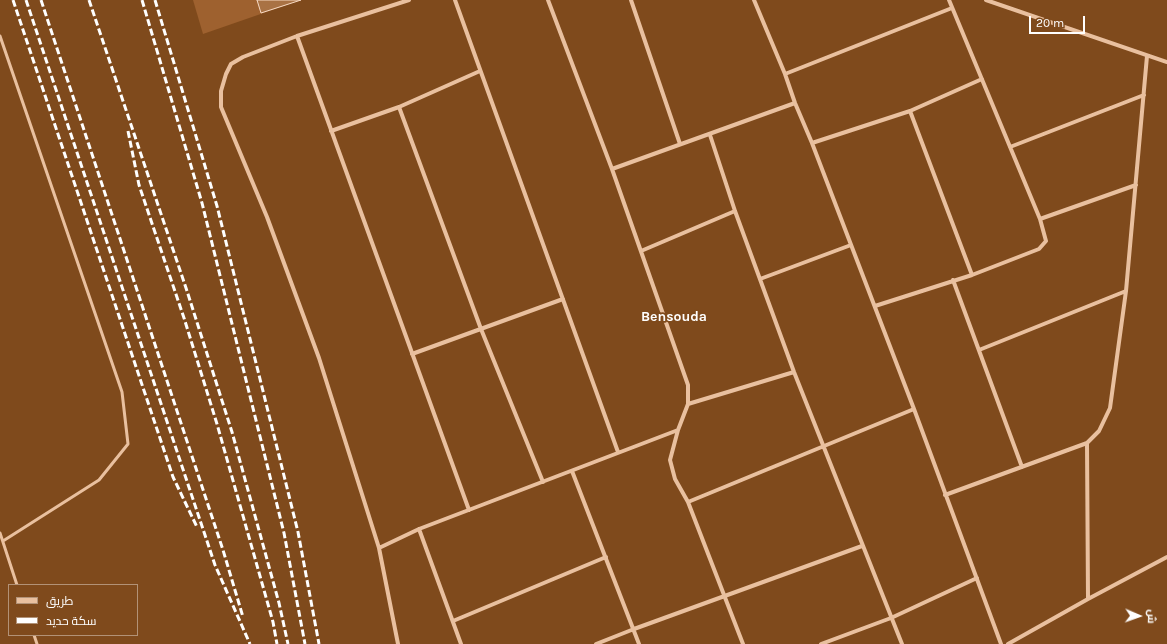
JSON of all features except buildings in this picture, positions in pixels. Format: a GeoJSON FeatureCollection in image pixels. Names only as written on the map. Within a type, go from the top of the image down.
{"type":"FeatureCollection","features":[{"type":"Feature","properties":{"kind":"street"},"geometry":{"type":"LineString","coordinates":[[398,644],[379,548],[319,358],[266,217],[221,107],[221,91],[226,74],[231,64],[243,57],[297,36],[409,0]]}},
{"type":"Feature","properties":{"kind":"street"},"geometry":{"type":"LineString","coordinates":[[455,0],[618,452]]}},
{"type":"Feature","properties":{"kind":"street"},"geometry":{"type":"LineString","coordinates":[[548,0],[612,169],[688,385],[688,404],[678,430],[670,460],[675,479],[688,502],[743,644]]}},
{"type":"Feature","properties":{"kind":"street"},"geometry":{"type":"LineString","coordinates":[[631,0],[680,144]]}},
{"type":"Feature","properties":{"kind":"street"},"geometry":{"type":"LineString","coordinates":[[754,0],[785,74],[875,306],[1001,644]]}},
{"type":"Feature","properties":{"kind":"street"},"geometry":{"type":"LineString","coordinates":[[875,306],[972,275],[1039,250],[1046,241],[1040,219],[949,0]]}},
{"type":"Feature","properties":{"kind":"street"},"geometry":{"type":"LineString","coordinates":[[986,0],[995,1],[1146,56],[1167,62]]}},
{"type":"Feature","properties":{"kind":"street"},"geometry":{"type":"LineString","coordinates":[[785,74],[952,8]]}},
{"type":"Feature","properties":{"kind":"street"},"geometry":{"type":"LineString","coordinates":[[297,36],[469,510]]}},
{"type":"Feature","properties":{"kind":"street"},"geometry":{"type":"LineString","coordinates":[[945,495],[1087,443],[1099,432],[1110,408],[1126,291],[1144,95],[1146,56]]}},
{"type":"Feature","properties":{"kind":"street"},"geometry":{"type":"LineString","coordinates":[[331,131],[399,107],[480,71]]}},
{"type":"Feature","properties":{"kind":"street"},"geometry":{"type":"LineString","coordinates":[[812,143],[910,111],[982,79]]}},
{"type":"Feature","properties":{"kind":"street"},"geometry":{"type":"LineString","coordinates":[[1010,148],[1144,95]]}},
{"type":"Feature","properties":{"kind":"street"},"geometry":{"type":"LineString","coordinates":[[612,169],[680,144],[710,135],[795,103]]}},
{"type":"Feature","properties":{"kind":"street"},"geometry":{"type":"LineString","coordinates":[[399,107],[481,329],[543,482]]}},
{"type":"Feature","properties":{"kind":"street"},"geometry":{"type":"LineString","coordinates":[[910,111],[972,275]]}},
{"type":"Feature","properties":{"kind":"street"},"geometry":{"type":"LineString","coordinates":[[710,135],[735,211],[794,372],[902,644]]}},
{"type":"Feature","properties":{"kind":"street"},"geometry":{"type":"LineString","coordinates":[[1040,219],[1136,185]]}},
{"type":"Feature","properties":{"kind":"street"},"geometry":{"type":"LineString","coordinates":[[641,251],[735,211]]}},
{"type":"Feature","properties":{"kind":"street"},"geometry":{"type":"LineString","coordinates":[[760,279],[851,244]]}},
{"type":"Feature","properties":{"kind":"street"},"geometry":{"type":"LineString","coordinates":[[953,280],[1022,467]]}},
{"type":"Feature","properties":{"kind":"street"},"geometry":{"type":"LineString","coordinates":[[979,350],[1126,291]]}},
{"type":"Feature","properties":{"kind":"street"},"geometry":{"type":"LineString","coordinates":[[412,354],[562,299]]}},
{"type":"Feature","properties":{"kind":"street"},"geometry":{"type":"LineString","coordinates":[[688,404],[794,372]]}},
{"type":"Feature","properties":{"kind":"street"},"geometry":{"type":"LineString","coordinates":[[688,502],[914,409]]}},
{"type":"Feature","properties":{"kind":"street"},"geometry":{"type":"LineString","coordinates":[[379,548],[419,529],[678,430]]}},
{"type":"Feature","properties":{"kind":"street"},"geometry":{"type":"LineString","coordinates":[[1087,443],[1088,599]]}},
{"type":"Feature","properties":{"kind":"street"},"geometry":{"type":"LineString","coordinates":[[572,471],[640,644]]}},
{"type":"Feature","properties":{"kind":"street"},"geometry":{"type":"LineString","coordinates":[[419,529],[461,644]]}},
{"type":"Feature","properties":{"kind":"street"},"geometry":{"type":"LineString","coordinates":[[596,644],[862,546]]}},
{"type":"Feature","properties":{"kind":"street"},"geometry":{"type":"LineString","coordinates":[[453,621],[606,557]]}},
{"type":"Feature","properties":{"kind":"street"},"geometry":{"type":"LineString","coordinates":[[1008,644],[1167,557]]}},
{"type":"Feature","properties":{"kind":"street"},"geometry":{"type":"LineString","coordinates":[[821,644],[891,618],[977,578]]}},
{"type":"Feature","properties":{"kind":"lane"},"geometry":{"type":"LineString","coordinates":[[0,36],[122,392],[128,444],[100,480],[3,541]]}},
{"type":"Feature","properties":{"kind":"lane"},"geometry":{"type":"LineString","coordinates":[[0,533],[17,584]]}},
{"type":"Feature","properties":{"kind":"shaded area"},"geometry":{"type":"Polygon","coordinates":[[[193,0],[301,0],[203,34],[193,0]]]}},
{"type":"Feature","properties":{"kind":"railway"},"geometry":{"type":"LineString","coordinates":[[13,0],[173,477],[197,527]]}},
{"type":"Feature","properties":{"kind":"railway"},"geometry":{"type":"LineString","coordinates":[[26,0],[215,565],[250,644]]}},
{"type":"Feature","properties":{"kind":"railway"},"geometry":{"type":"LineString","coordinates":[[41,0],[223,550],[243,617]]}},
{"type":"Feature","properties":{"kind":"railway"},"geometry":{"type":"LineString","coordinates":[[89,0],[187,291],[232,432],[279,603],[288,644]]}},
{"type":"Feature","properties":{"kind":"railway"},"geometry":{"type":"LineString","coordinates":[[142,0],[202,203],[284,533],[305,644]]}},
{"type":"Feature","properties":{"kind":"railway"},"geometry":{"type":"LineString","coordinates":[[155,0],[217,206],[298,532],[319,644]]}},
{"type":"Feature","properties":{"kind":"railway"},"geometry":{"type":"LineString","coordinates":[[128,131],[139,185],[184,318],[217,424],[273,622],[277,644]]}},
{"type":"Feature","properties":{"kind":"district","name":"Bensouda"},"geometry":{"type":"Point","coordinates":[674,317]}}]}
